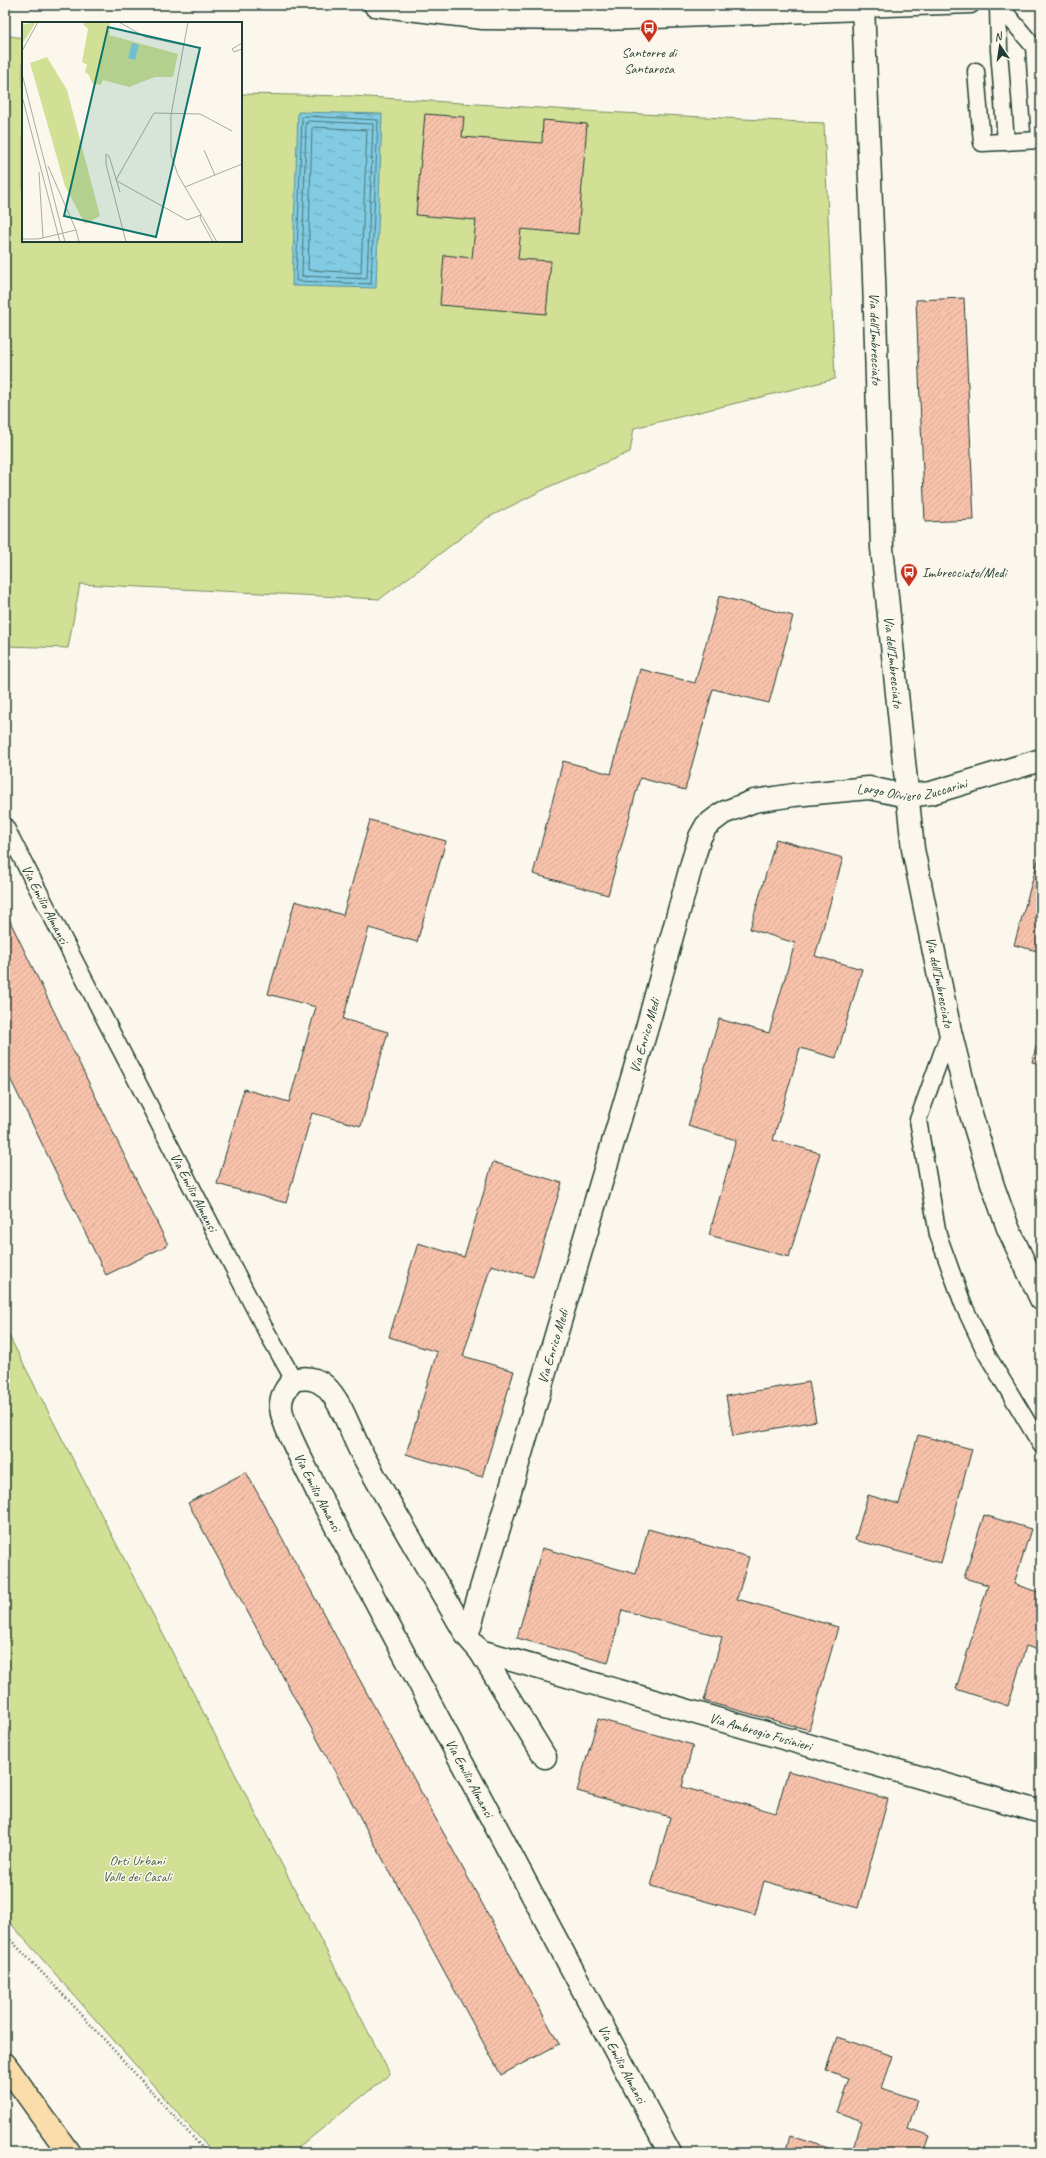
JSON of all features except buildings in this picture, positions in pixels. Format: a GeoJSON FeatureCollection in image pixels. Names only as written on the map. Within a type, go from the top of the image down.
{"type":"FeatureCollection","features":[{"type":"Feature","properties":{"kind":"highway"},"geometry":{"type":"LineString","coordinates":[[5,2064],[69,2153]]}},
{"type":"Feature","properties":{"kind":"street"},"geometry":{"type":"LineString","coordinates":[[375,5],[483,18],[606,19],[861,6]]}},
{"type":"Feature","properties":{"kind":"street","name":"Via dell'Imbrecciato"},"geometry":{"type":"LineString","coordinates":[[861,6],[874,285],[882,548],[913,849],[950,1031],[971,1114],[992,1186],[1008,1228],[1041,1299]]}},
{"type":"Feature","properties":{"kind":"street","name":"Largo Oliviero Zuccarini"},"geometry":{"type":"LineString","coordinates":[[779,797],[869,788],[907,796],[931,793],[1041,760]]}},
{"type":"Feature","properties":{"kind":"street","name":"Via Enrico Medi"},"geometry":{"type":"LineString","coordinates":[[474,1643],[700,837],[706,826],[723,813],[754,801],[779,797]]}},
{"type":"Feature","properties":{"kind":"street"},"geometry":{"type":"LineString","coordinates":[[294,1380],[311,1378],[318,1381],[325,1386],[336,1401],[361,1452],[474,1643],[545,1757]]}},
{"type":"Feature","properties":{"kind":"street","name":"Via Emilio Almansi"},"geometry":{"type":"LineString","coordinates":[[294,1380],[285,1392],[281,1408],[288,1428],[317,1491],[670,2153]]}},
{"type":"Feature","properties":{"kind":"street","name":"Via Ambrogio Fusinieri"},"geometry":{"type":"LineString","coordinates":[[474,1643],[1041,1812]]}},
{"type":"Feature","properties":{"kind":"lane"},"geometry":{"type":"LineString","coordinates":[[861,6],[971,5]]}},
{"type":"Feature","properties":{"kind":"lane"},"geometry":{"type":"LineString","coordinates":[[976,71],[982,143],[1041,140],[1034,47],[999,5]]}},
{"type":"Feature","properties":{"kind":"lane"},"geometry":{"type":"LineString","coordinates":[[999,5],[999,50],[1006,142]]}},
{"type":"Feature","properties":{"kind":"lane","name":"Via Emilio Almansi"},"geometry":{"type":"LineString","coordinates":[[5,826],[264,1327],[294,1380]]}},
{"type":"Feature","properties":{"kind":"lane"},"geometry":{"type":"LineString","coordinates":[[950,1031],[918,1120],[938,1235],[963,1304],[986,1353],[1041,1445]]}},
{"type":"Feature","properties":{"kind":"path"},"geometry":{"type":"LineString","coordinates":[[5,1934],[72,2004],[207,2153]]}},
{"type":"Feature","properties":{"kind":"green space"},"geometry":{"type":"Polygon","coordinates":[[[5,35],[22,38],[22,242],[242,242],[242,94],[352,96],[602,112],[824,123],[835,379],[634,428],[630,452],[553,485],[487,518],[380,599],[80,584],[68,648],[5,646],[5,35]]]}},
{"type":"Feature","properties":{"kind":"green space","name":"Orti Urbani Valle dei Casali"},"geometry":{"type":"Polygon","coordinates":[[[5,1328],[390,2074],[292,2153],[213,2153],[5,1917],[5,1328]]]}},
{"type":"Feature","properties":{"kind":"water"},"geometry":{"type":"Polygon","coordinates":[[[298,112],[382,114],[376,288],[292,286],[298,112]]]}},
{"type":"Feature","properties":{"kind":"place","name":"Santorre di Santarosa"},"geometry":{"type":"Point","coordinates":[649,43]}},
{"type":"Feature","properties":{"kind":"place","name":"Imbrecciato/Medi"},"geometry":{"type":"Point","coordinates":[909,587]}}]}
